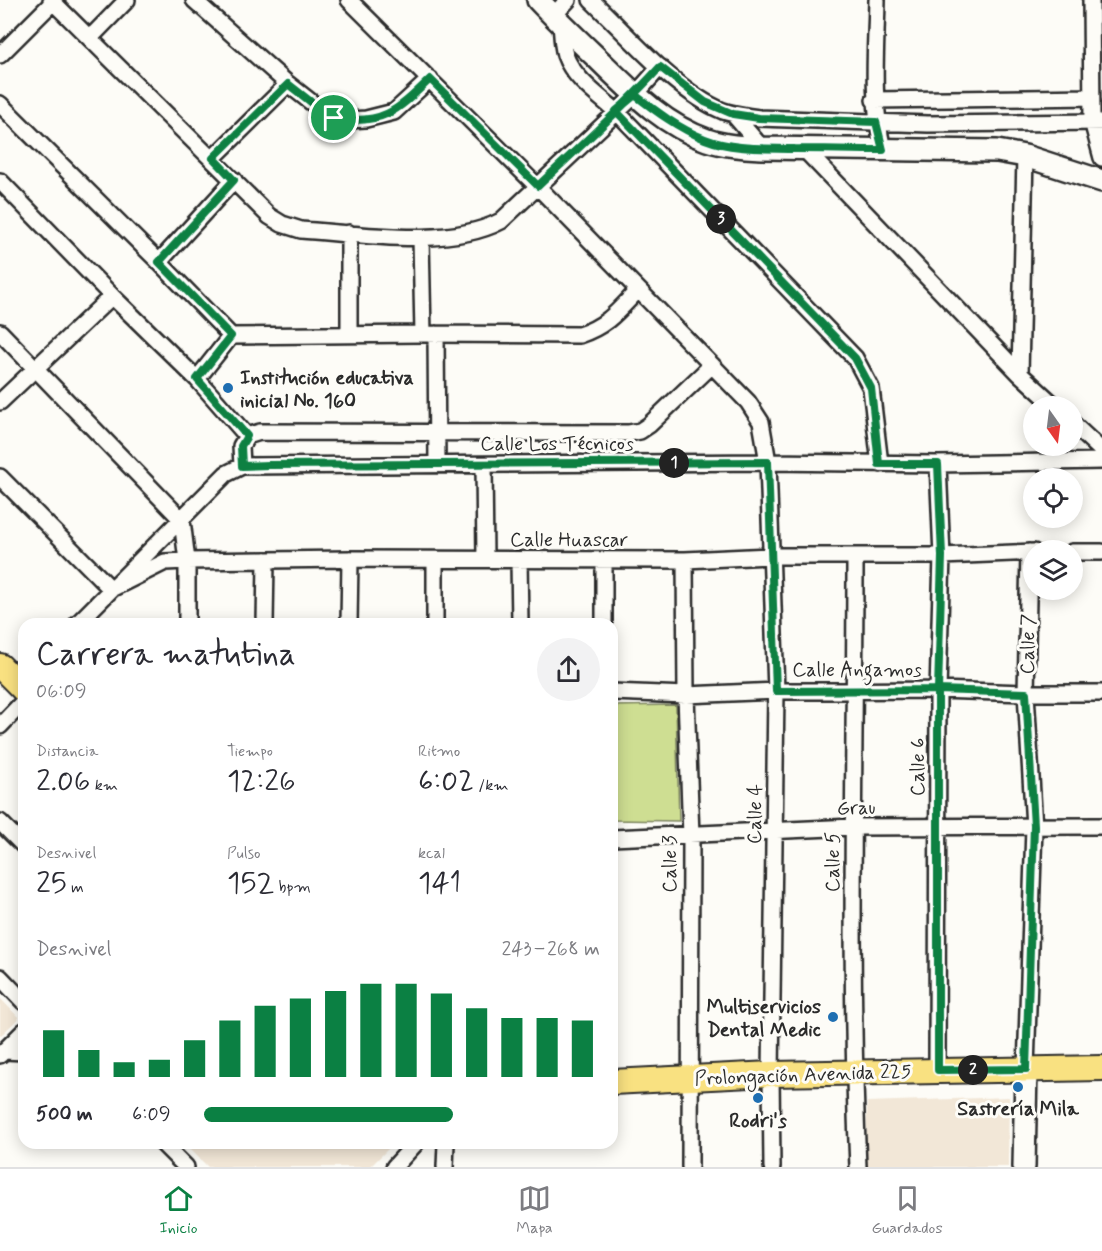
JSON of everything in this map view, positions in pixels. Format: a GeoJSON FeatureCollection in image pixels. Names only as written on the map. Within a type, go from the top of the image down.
{"type":"FeatureCollection","features":[{"type":"Feature","properties":{"kind":"main road"},"geometry":{"type":"LineString","coordinates":[[538,0],[635,95],[662,116],[686,131],[707,140],[762,148],[997,151],[1025,156],[1102,181]]}},
{"type":"Feature","properties":{"kind":"main road"},"geometry":{"type":"LineString","coordinates":[[0,666],[18,683]]}},
{"type":"Feature","properties":{"kind":"main road","name":"Prolongación Avenida 225"},"geometry":{"type":"LineString","coordinates":[[618,1082],[771,1074],[1102,1068]]}},
{"type":"Feature","properties":{"kind":"main road","name":"Calle 7"},"geometry":{"type":"LineString","coordinates":[[1024,1167],[1026,1069]]}},
{"type":"Feature","properties":{"kind":"street"},"geometry":{"type":"LineString","coordinates":[[90,38],[127,0]]}},
{"type":"Feature","properties":{"kind":"street"},"geometry":{"type":"LineString","coordinates":[[194,0],[288,84],[334,118],[349,120],[394,112],[430,79]]}},
{"type":"Feature","properties":{"kind":"street","name":"Calle 4"},"geometry":{"type":"LineString","coordinates":[[349,0],[538,186],[748,402],[761,422],[768,462],[776,691],[772,1167]]}},
{"type":"Feature","properties":{"kind":"street"},"geometry":{"type":"LineString","coordinates":[[568,0],[557,19],[562,45],[571,67],[855,358],[871,388],[879,464]]}},
{"type":"Feature","properties":{"kind":"street"},"geometry":{"type":"LineString","coordinates":[[591,0],[660,67],[705,102],[733,114],[759,118],[928,124],[1097,122]]}},
{"type":"Feature","properties":{"kind":"street"},"geometry":{"type":"LineString","coordinates":[[878,0],[874,100],[876,122],[883,150]]}},
{"type":"Feature","properties":{"kind":"street"},"geometry":{"type":"LineString","coordinates":[[1091,0],[1091,97],[1102,158]]}},
{"type":"Feature","properties":{"kind":"street"},"geometry":{"type":"LineString","coordinates":[[0,55],[52,1],[269,216],[282,224],[301,230],[421,238],[475,232],[501,221],[635,95],[660,67]]}},
{"type":"Feature","properties":{"kind":"street"},"geometry":{"type":"LineString","coordinates":[[213,158],[288,84]]}},
{"type":"Feature","properties":{"kind":"street"},"geometry":{"type":"LineString","coordinates":[[874,100],[1091,97]]}},
{"type":"Feature","properties":{"kind":"street"},"geometry":{"type":"LineString","coordinates":[[0,104],[231,336],[579,335],[595,330],[608,322],[638,290]]}},
{"type":"Feature","properties":{"kind":"street"},"geometry":{"type":"LineString","coordinates":[[733,114],[762,148]]}},
{"type":"Feature","properties":{"kind":"street"},"geometry":{"type":"LineString","coordinates":[[804,149],[1020,374],[1044,396]]}},
{"type":"Feature","properties":{"kind":"street"},"geometry":{"type":"LineString","coordinates":[[1020,374],[1025,156]]}},
{"type":"Feature","properties":{"kind":"street"},"geometry":{"type":"LineString","coordinates":[[159,262],[234,180]]}},
{"type":"Feature","properties":{"kind":"street"},"geometry":{"type":"LineString","coordinates":[[0,181],[197,379],[247,436]]}},
{"type":"Feature","properties":{"kind":"street"},"geometry":{"type":"LineString","coordinates":[[349,233],[349,335]]}},
{"type":"Feature","properties":{"kind":"street"},"geometry":{"type":"LineString","coordinates":[[421,238],[437,432],[437,464]]}},
{"type":"Feature","properties":{"kind":"street"},"geometry":{"type":"LineString","coordinates":[[0,402],[112,296]]}},
{"type":"Feature","properties":{"kind":"street"},"geometry":{"type":"LineString","coordinates":[[0,332],[182,520],[187,561],[187,618]]}},
{"type":"Feature","properties":{"kind":"street"},"geometry":{"type":"LineString","coordinates":[[197,379],[231,336]]}},
{"type":"Feature","properties":{"kind":"street"},"geometry":{"type":"LineString","coordinates":[[83,618],[226,474],[242,466],[241,446],[247,436],[260,432],[629,433],[640,431],[712,365]]}},
{"type":"Feature","properties":{"kind":"street"},"geometry":{"type":"LineString","coordinates":[[1083,433],[1102,451]]}},
{"type":"Feature","properties":{"kind":"street","name":"Calle Los Técnicos"},"geometry":{"type":"LineString","coordinates":[[242,466],[768,462],[938,464],[1102,460]]}},
{"type":"Feature","properties":{"kind":"street","name":"Calle 6"},"geometry":{"type":"LineString","coordinates":[[938,464],[942,556],[938,690],[938,1070]]}},
{"type":"Feature","properties":{"kind":"street"},"geometry":{"type":"LineString","coordinates":[[484,465],[485,560]]}},
{"type":"Feature","properties":{"kind":"street"},"geometry":{"type":"LineString","coordinates":[[0,477],[111,589]]}},
{"type":"Feature","properties":{"kind":"street","name":"Calle Huascar"},"geometry":{"type":"LineString","coordinates":[[111,589],[165,562],[187,561],[685,560],[770,556],[942,556],[1023,552]]}},
{"type":"Feature","properties":{"kind":"street"},"geometry":{"type":"LineString","coordinates":[[1083,552],[1102,552]]}},
{"type":"Feature","properties":{"kind":"street","name":"Calle 5"},"geometry":{"type":"LineString","coordinates":[[855,557],[854,1073],[858,1167]]}},
{"type":"Feature","properties":{"kind":"street"},"geometry":{"type":"LineString","coordinates":[[349,618],[350,559]]}},
{"type":"Feature","properties":{"kind":"street"},"geometry":{"type":"LineString","coordinates":[[265,618],[266,560]]}},
{"type":"Feature","properties":{"kind":"street"},"geometry":{"type":"LineString","coordinates":[[519,560],[520,618]]}},
{"type":"Feature","properties":{"kind":"street"},"geometry":{"type":"LineString","coordinates":[[604,560],[604,618]]}},
{"type":"Feature","properties":{"kind":"street","name":"Calle 3"},"geometry":{"type":"LineString","coordinates":[[685,560],[686,694],[691,836],[690,1167]]}},
{"type":"Feature","properties":{"kind":"street"},"geometry":{"type":"LineString","coordinates":[[435,561],[435,618]]}},
{"type":"Feature","properties":{"kind":"street","name":"Calle 7"},"geometry":{"type":"LineString","coordinates":[[1026,1069],[1034,826],[1026,693],[1029,600]]}},
{"type":"Feature","properties":{"kind":"street","name":"Calle Angamos"},"geometry":{"type":"LineString","coordinates":[[618,693],[686,694],[855,690],[1102,693]]}},
{"type":"Feature","properties":{"kind":"street"},"geometry":{"type":"LineString","coordinates":[[0,726],[18,696]]}},
{"type":"Feature","properties":{"kind":"street"},"geometry":{"type":"LineString","coordinates":[[0,822],[18,840]]}},
{"type":"Feature","properties":{"kind":"street","name":"Grau"},"geometry":{"type":"LineString","coordinates":[[618,838],[853,827],[1102,826]]}},
{"type":"Feature","properties":{"kind":"street"},"geometry":{"type":"LineString","coordinates":[[0,977],[18,996]]}},
{"type":"Feature","properties":{"kind":"street"},"geometry":{"type":"LineString","coordinates":[[2,1053],[18,1037]]}},
{"type":"Feature","properties":{"kind":"street"},"geometry":{"type":"LineString","coordinates":[[2,1053],[18,1052]]}},
{"type":"Feature","properties":{"kind":"street"},"geometry":{"type":"LineString","coordinates":[[394,1167],[410,1149]]}},
{"type":"Feature","properties":{"kind":"street"},"geometry":{"type":"LineString","coordinates":[[446,1149],[446,1167]]}},
{"type":"Feature","properties":{"kind":"street"},"geometry":{"type":"LineString","coordinates":[[169,1161],[186,1167]]}},
{"type":"Feature","properties":{"kind":"shaded area"},"geometry":{"type":"Polygon","coordinates":[[[0,998],[18,1019],[0,1036],[0,998]]]}},
{"type":"Feature","properties":{"kind":"shaded area"},"geometry":{"type":"Polygon","coordinates":[[[1009,1097],[1008,1167],[866,1167],[867,1102],[1009,1097]]]}},
{"type":"Feature","properties":{"kind":"shaded area"},"geometry":{"type":"Polygon","coordinates":[[[190,1149],[388,1149],[370,1167],[208,1167],[190,1149]]]}},
{"type":"Feature","properties":{"kind":"green space"},"geometry":{"type":"Polygon","coordinates":[[[676,705],[679,821],[618,820],[618,706],[676,705]]]}},
{"type":"Feature","properties":{"kind":"place","name":"Institución educativa inicial No. 160"},"geometry":{"type":"Point","coordinates":[228,388]}},
{"type":"Feature","properties":{"kind":"place","name":"Multiservicios Dental Medic"},"geometry":{"type":"Point","coordinates":[833,1017]}},
{"type":"Feature","properties":{"kind":"place","name":"Sastrería Mila"},"geometry":{"type":"Point","coordinates":[1018,1087]}},
{"type":"Feature","properties":{"kind":"place","name":"Rodri's"},"geometry":{"type":"Point","coordinates":[758,1098]}},
{"type":"Feature","properties":{"kind":"route"},"geometry":{"type":"LineString","coordinates":[[334,118],[288,84],[213,158],[234,180],[159,262],[231,336],[197,379],[247,436],[241,446],[242,466],[768,462],[776,691],[938,690],[1026,693],[1034,826],[1026,1069],[938,1070],[938,690],[942,556],[938,464],[879,464],[871,388],[855,358],[616,111],[635,95],[662,116],[686,131],[707,140],[741,147],[762,148],[883,150],[876,122],[759,118],[733,114],[705,102],[660,67],[635,95],[616,111],[538,186],[430,79],[394,112],[366,119],[334,118]]}}]}
